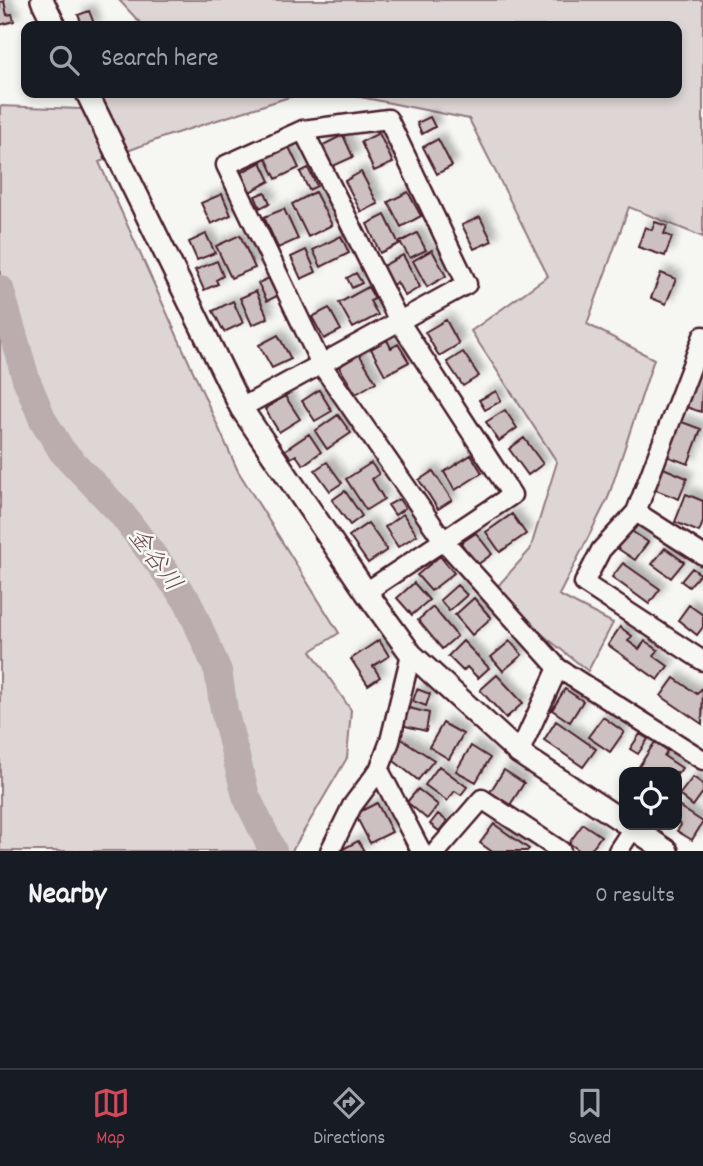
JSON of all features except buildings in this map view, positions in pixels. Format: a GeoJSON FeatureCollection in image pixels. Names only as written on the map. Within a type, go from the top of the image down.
{"type":"FeatureCollection","features":[{"type":"Feature","properties":{"kind":"street"},"geometry":{"type":"LineString","coordinates":[[42,0],[52,21]]}},
{"type":"Feature","properties":{"kind":"street"},"geometry":{"type":"LineString","coordinates":[[89,98],[241,408],[366,593],[411,654],[519,753],[619,819]]}},
{"type":"Feature","properties":{"kind":"street"},"geometry":{"type":"LineString","coordinates":[[241,408],[321,364],[399,321],[467,284],[388,119],[303,130],[226,165],[321,364],[443,540],[558,668],[703,760]]}},
{"type":"Feature","properties":{"kind":"street"},"geometry":{"type":"LineString","coordinates":[[303,130],[399,321],[512,495],[366,593]]}},
{"type":"Feature","properties":{"kind":"street"},"geometry":{"type":"LineString","coordinates":[[703,336],[699,356],[636,512],[601,550],[584,583],[703,661]]}},
{"type":"Feature","properties":{"kind":"street"},"geometry":{"type":"LineString","coordinates":[[636,512],[703,555]]}},
{"type":"Feature","properties":{"kind":"street"},"geometry":{"type":"LineString","coordinates":[[330,851],[352,806],[379,770],[390,741],[411,654]]}},
{"type":"Feature","properties":{"kind":"street"},"geometry":{"type":"LineString","coordinates":[[519,753],[558,668]]}},
{"type":"Feature","properties":{"kind":"street"},"geometry":{"type":"LineString","coordinates":[[379,770],[421,851]]}},
{"type":"Feature","properties":{"kind":"street"},"geometry":{"type":"LineString","coordinates":[[437,851],[482,799],[561,851]]}},
{"type":"Feature","properties":{"kind":"street"},"geometry":{"type":"LineString","coordinates":[[618,851],[626,830]]}},
{"type":"Feature","properties":{"kind":"street"},"geometry":{"type":"LineString","coordinates":[[636,830],[667,851]]}},
{"type":"Feature","properties":{"kind":"shaded area"},"geometry":{"type":"Polygon","coordinates":[[[119,0],[703,0],[703,237],[629,207],[587,324],[654,359],[608,498],[559,595],[613,623],[588,671],[543,635],[496,588],[530,550],[557,462],[471,331],[548,276],[469,119],[366,98],[682,98],[682,21],[138,21],[119,0]]]}},
{"type":"Feature","properties":{"kind":"shaded area"},"geometry":{"type":"Polygon","coordinates":[[[96,98],[286,98],[164,137],[99,162],[238,471],[339,633],[311,651],[351,710],[347,758],[292,851],[0,851],[0,106],[80,109],[96,98]]]}},
{"type":"Feature","properties":{"kind":"waterway","name":"金谷川"},"geometry":{"type":"LineString","coordinates":[[0,289],[26,379],[43,420],[62,451],[121,513],[188,602],[218,671],[224,710],[246,796],[273,851]]}}]}
